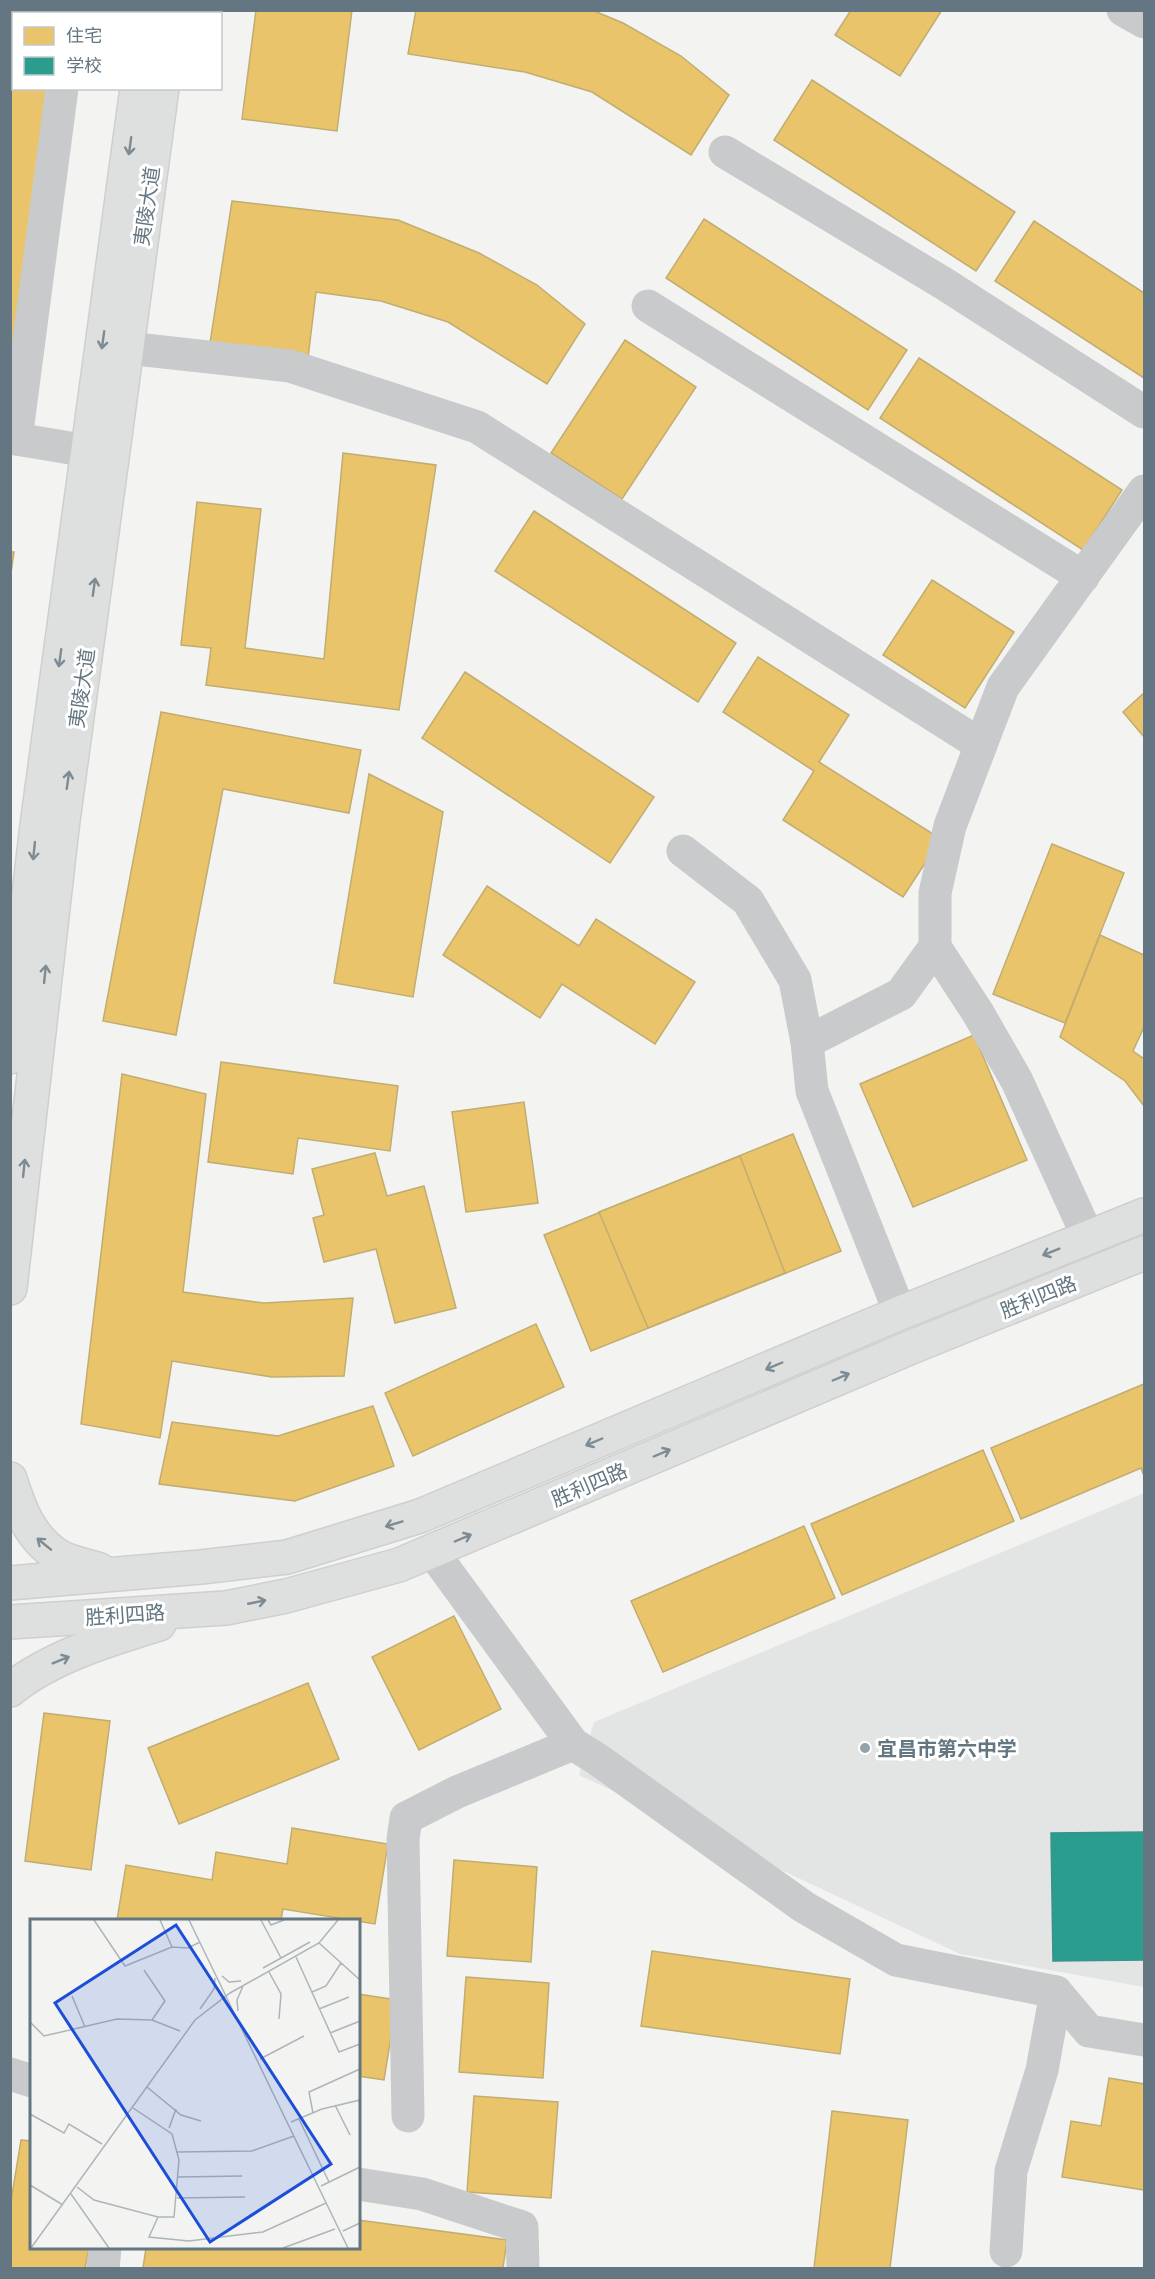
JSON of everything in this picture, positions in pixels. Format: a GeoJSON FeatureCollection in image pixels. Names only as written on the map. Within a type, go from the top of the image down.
{"type":"FeatureCollection","features":[{"type":"Feature","properties":{"kind":"main road","name":"夷陵大道"},"geometry":{"type":"LineString","coordinates":[[10,1057],[37,825],[138,90]]}},
{"type":"Feature","properties":{"kind":"main road","name":"夷陵大道"},"geometry":{"type":"LineString","coordinates":[[10,1288],[62,828],[162,90]]}},
{"type":"Feature","properties":{"kind":"main road","name":"胜利四路"},"geometry":{"type":"LineString","coordinates":[[10,1583],[117,1575],[287,1557],[420,1516],[900,1313],[1144,1215]]}},
{"type":"Feature","properties":{"kind":"main road","name":"胜利四路"},"geometry":{"type":"LineString","coordinates":[[10,1622],[226,1608],[286,1596],[399,1565],[914,1346],[1144,1253]]}},
{"type":"Feature","properties":{"kind":"main road"},"geometry":{"type":"LineString","coordinates":[[10,1479],[20,1509],[34,1536],[60,1557],[117,1575]]}},
{"type":"Feature","properties":{"kind":"main road"},"geometry":{"type":"LineString","coordinates":[[10,1690],[24,1678],[47,1666],[124,1635],[206,1609]]}},
{"type":"Feature","properties":{"kind":"street"},"geometry":{"type":"LineString","coordinates":[[1123,10],[1144,22]]}},
{"type":"Feature","properties":{"kind":"street"},"geometry":{"type":"LineString","coordinates":[[62,90],[13,438],[88,451]]}},
{"type":"Feature","properties":{"kind":"street"},"geometry":{"type":"LineString","coordinates":[[725,152],[943,283],[1144,412]]}},
{"type":"Feature","properties":{"kind":"street"},"geometry":{"type":"LineString","coordinates":[[648,306],[1083,577]]}},
{"type":"Feature","properties":{"kind":"street"},"geometry":{"type":"LineString","coordinates":[[127,348],[290,366],[477,427],[981,745]]}},
{"type":"Feature","properties":{"kind":"street"},"geometry":{"type":"LineString","coordinates":[[1088,1237],[1017,1081],[978,1013],[935,947],[935,893],[951,826],[1003,687],[1144,492]]}},
{"type":"Feature","properties":{"kind":"street"},"geometry":{"type":"LineString","coordinates":[[683,851],[748,901],[795,980],[807,1042],[812,1091],[900,1313]]}},
{"type":"Feature","properties":{"kind":"street"},"geometry":{"type":"LineString","coordinates":[[807,1042],[901,994],[935,947]]}},
{"type":"Feature","properties":{"kind":"street"},"geometry":{"type":"LineString","coordinates":[[432,1551],[573,1744],[804,1908],[896,1960],[1056,1992],[1089,2031],[1144,2040]]}},
{"type":"Feature","properties":{"kind":"street"},"geometry":{"type":"LineString","coordinates":[[408,2116],[404,1839],[406,1818],[457,1792],[573,1744]]}},
{"type":"Feature","properties":{"kind":"street"},"geometry":{"type":"LineString","coordinates":[[1006,2251],[1011,2171],[1042,2070],[1056,1992]]}},
{"type":"Feature","properties":{"kind":"street"},"geometry":{"type":"LineString","coordinates":[[10,2074],[30,2080]]}},
{"type":"Feature","properties":{"kind":"street"},"geometry":{"type":"LineString","coordinates":[[360,2184],[422,2194],[522,2227],[523,2268]]}},
{"type":"Feature","properties":{"kind":"street"},"geometry":{"type":"LineString","coordinates":[[103,2268],[105,2249]]}},
{"type":"Feature","properties":{"kind":"shaded area","name":"宜昌市第六中学"},"geometry":{"type":"Polygon","coordinates":[[[1144,1493],[1144,1987],[960,1954],[579,1775],[594,1722],[1144,1493]]]}},
{"type":"Feature","properties":{"kind":"building: 住宅"},"geometry":{"type":"Polygon","coordinates":[[[10,10],[59,10],[59,12],[12,12],[12,90],[49,90],[10,389],[10,10]]]}},
{"type":"Feature","properties":{"kind":"building: 住宅"},"geometry":{"type":"Polygon","coordinates":[[[256,10],[352,10],[337,131],[242,119],[256,10]]]}},
{"type":"Feature","properties":{"kind":"building: 住宅"},"geometry":{"type":"Polygon","coordinates":[[[416,10],[592,10],[623,23],[681,56],[729,95],[691,155],[592,92],[525,72],[408,54],[416,10]]]}},
{"type":"Feature","properties":{"kind":"building: 住宅"},"geometry":{"type":"Polygon","coordinates":[[[851,10],[942,10],[900,76],[835,35],[851,10]]]}},
{"type":"Feature","properties":{"kind":"building: 住宅"},"geometry":{"type":"Polygon","coordinates":[[[812,80],[1015,212],[976,271],[774,140],[812,80]]]}},
{"type":"Feature","properties":{"kind":"building: 住宅"},"geometry":{"type":"Polygon","coordinates":[[[232,201],[398,220],[479,253],[537,285],[585,324],[547,384],[448,322],[381,301],[316,292],[308,358],[210,343],[232,201]]]}},
{"type":"Feature","properties":{"kind":"building: 住宅"},"geometry":{"type":"Polygon","coordinates":[[[704,219],[907,350],[868,410],[666,278],[704,219]]]}},
{"type":"Feature","properties":{"kind":"building: 住宅"},"geometry":{"type":"Polygon","coordinates":[[[1034,221],[1144,293],[1144,378],[995,281],[1034,221]]]}},
{"type":"Feature","properties":{"kind":"building: 住宅"},"geometry":{"type":"Polygon","coordinates":[[[625,340],[696,387],[622,499],[551,453],[625,340]]]}},
{"type":"Feature","properties":{"kind":"building: 住宅"},"geometry":{"type":"Polygon","coordinates":[[[919,358],[1122,490],[1083,550],[880,418],[919,358]]]}},
{"type":"Feature","properties":{"kind":"building: 住宅"},"geometry":{"type":"Polygon","coordinates":[[[343,453],[436,465],[399,710],[206,685],[211,648],[181,645],[197,502],[261,509],[245,648],[324,659],[343,453]]]}},
{"type":"Feature","properties":{"kind":"building: 住宅"},"geometry":{"type":"Polygon","coordinates":[[[534,511],[736,643],[698,702],[495,571],[534,511]]]}},
{"type":"Feature","properties":{"kind":"building: 住宅"},"geometry":{"type":"Polygon","coordinates":[[[10,552],[14,552],[10,580],[10,552]]]}},
{"type":"Feature","properties":{"kind":"building: 住宅"},"geometry":{"type":"Polygon","coordinates":[[[932,580],[1014,632],[965,708],[883,655],[932,580]]]}},
{"type":"Feature","properties":{"kind":"building: 住宅"},"geometry":{"type":"Polygon","coordinates":[[[758,657],[849,715],[819,762],[941,839],[903,897],[783,820],[814,771],[723,712],[758,657]]]}},
{"type":"Feature","properties":{"kind":"building: 住宅"},"geometry":{"type":"Polygon","coordinates":[[[465,672],[654,797],[610,863],[422,738],[465,672]]]}},
{"type":"Feature","properties":{"kind":"building: 住宅"},"geometry":{"type":"Polygon","coordinates":[[[1144,693],[1144,737],[1123,712],[1144,693]]]}},
{"type":"Feature","properties":{"kind":"building: 住宅"},"geometry":{"type":"Polygon","coordinates":[[[161,712],[361,750],[349,813],[223,789],[176,1035],[103,1021],[161,712]]]}},
{"type":"Feature","properties":{"kind":"building: 住宅"},"geometry":{"type":"Polygon","coordinates":[[[369,774],[443,812],[413,997],[334,983],[369,774]]]}},
{"type":"Feature","properties":{"kind":"building: 住宅"},"geometry":{"type":"Polygon","coordinates":[[[1052,844],[1124,873],[1065,1023],[993,994],[1052,844]]]}},
{"type":"Feature","properties":{"kind":"building: 住宅"},"geometry":{"type":"Polygon","coordinates":[[[487,886],[579,946],[596,919],[695,982],[655,1044],[562,984],[540,1018],[443,955],[487,886]]]}},
{"type":"Feature","properties":{"kind":"building: 住宅"},"geometry":{"type":"Polygon","coordinates":[[[1100,935],[1144,955],[1144,1027],[1133,1051],[1144,1059],[1144,1106],[1125,1081],[1060,1037],[1100,935]]]}},
{"type":"Feature","properties":{"kind":"building: 住宅"},"geometry":{"type":"Polygon","coordinates":[[[974,1035],[1027,1160],[913,1207],[860,1084],[974,1035]]]}},
{"type":"Feature","properties":{"kind":"building: 住宅"},"geometry":{"type":"Polygon","coordinates":[[[221,1062],[398,1086],[390,1151],[298,1138],[293,1174],[208,1162],[221,1062]]]}},
{"type":"Feature","properties":{"kind":"building: 住宅"},"geometry":{"type":"Polygon","coordinates":[[[122,1074],[206,1094],[183,1292],[264,1303],[353,1298],[344,1376],[272,1377],[172,1361],[160,1438],[81,1424],[122,1074]]]}},
{"type":"Feature","properties":{"kind":"building: 住宅"},"geometry":{"type":"Polygon","coordinates":[[[524,1102],[538,1203],[466,1212],[452,1112],[524,1102]]]}},
{"type":"Feature","properties":{"kind":"building: 住宅"},"geometry":{"type":"Polygon","coordinates":[[[793,1134],[841,1251],[591,1351],[544,1235],[793,1134]]]}},
{"type":"Feature","properties":{"kind":"building: 住宅"},"geometry":{"type":"Polygon","coordinates":[[[375,1153],[387,1196],[424,1186],[456,1308],[395,1323],[376,1249],[324,1262],[313,1218],[324,1215],[312,1169],[375,1153]]]}},
{"type":"Feature","properties":{"kind":"building: 住宅"},"geometry":{"type":"Polygon","coordinates":[[[740,1156],[785,1273],[648,1328],[599,1212],[740,1156]]]}},
{"type":"Feature","properties":{"kind":"building: 住宅"},"geometry":{"type":"Polygon","coordinates":[[[536,1324],[564,1387],[413,1456],[385,1393],[536,1324]]]}},
{"type":"Feature","properties":{"kind":"building: 住宅"},"geometry":{"type":"Polygon","coordinates":[[[1144,1384],[1144,1476],[1141,1468],[1021,1519],[991,1448],[1144,1384]]]}},
{"type":"Feature","properties":{"kind":"building: 住宅"},"geometry":{"type":"Polygon","coordinates":[[[373,1406],[394,1466],[295,1501],[159,1484],[172,1422],[278,1436],[373,1406]]]}},
{"type":"Feature","properties":{"kind":"building: 住宅"},"geometry":{"type":"Polygon","coordinates":[[[983,1450],[1014,1521],[842,1595],[811,1524],[983,1450]]]}},
{"type":"Feature","properties":{"kind":"building: 住宅"},"geometry":{"type":"Polygon","coordinates":[[[804,1526],[835,1598],[663,1672],[631,1601],[804,1526]]]}},
{"type":"Feature","properties":{"kind":"building: 住宅"},"geometry":{"type":"Polygon","coordinates":[[[454,1616],[501,1709],[419,1750],[372,1657],[454,1616]]]}},
{"type":"Feature","properties":{"kind":"building: 住宅"},"geometry":{"type":"Polygon","coordinates":[[[308,1683],[339,1759],[179,1824],[148,1748],[308,1683]]]}},
{"type":"Feature","properties":{"kind":"building: 住宅"},"geometry":{"type":"Polygon","coordinates":[[[44,1713],[110,1721],[91,1870],[25,1861],[44,1713]]]}},
{"type":"Feature","properties":{"kind":"building: 住宅"},"geometry":{"type":"Polygon","coordinates":[[[292,1828],[388,1844],[375,1924],[360,1922],[360,1919],[344,1919],[283,1909],[281,1919],[117,1919],[126,1865],[212,1880],[216,1852],[287,1864],[292,1828]]]}},
{"type":"Feature","properties":{"kind":"building: 住宅"},"geometry":{"type":"Polygon","coordinates":[[[454,1860],[537,1867],[531,1962],[447,1956],[454,1860]]]}},
{"type":"Feature","properties":{"kind":"building: 住宅"},"geometry":{"type":"Polygon","coordinates":[[[652,1951],[850,1979],[840,2054],[641,2026],[652,1951]]]}},
{"type":"Feature","properties":{"kind":"building: 住宅"},"geometry":{"type":"Polygon","coordinates":[[[466,1977],[549,1983],[543,2078],[459,2072],[466,1977]]]}},
{"type":"Feature","properties":{"kind":"building: 住宅"},"geometry":{"type":"Polygon","coordinates":[[[360,1994],[397,2000],[384,2080],[360,2076],[360,1994]]]}},
{"type":"Feature","properties":{"kind":"building: 住宅"},"geometry":{"type":"Polygon","coordinates":[[[1109,2078],[1144,2084],[1144,2190],[1062,2177],[1071,2121],[1101,2126],[1109,2078]]]}},
{"type":"Feature","properties":{"kind":"building: 住宅"},"geometry":{"type":"Polygon","coordinates":[[[474,2096],[558,2102],[551,2198],[467,2192],[474,2096]]]}},
{"type":"Feature","properties":{"kind":"building: 住宅"},"geometry":{"type":"Polygon","coordinates":[[[832,2111],[908,2120],[890,2268],[814,2268],[832,2111]]]}},
{"type":"Feature","properties":{"kind":"building: 住宅"},"geometry":{"type":"Polygon","coordinates":[[[21,2140],[30,2141],[30,2249],[89,2249],[85,2268],[10,2268],[10,2207],[21,2140]]]}},
{"type":"Feature","properties":{"kind":"building: 住宅"},"geometry":{"type":"Polygon","coordinates":[[[360,2220],[507,2240],[503,2268],[143,2268],[146,2249],[360,2249],[360,2220]]]}},
{"type":"Feature","properties":{"kind":"building: 学校"},"geometry":{"type":"Polygon","coordinates":[[[1144,1832],[1144,1960],[1053,1961],[1051,1833],[1144,1832]]]}},
{"type":"Feature","properties":{"kind":"place","name":"宜昌市第六中学"},"geometry":{"type":"Point","coordinates":[865,1748]}}]}
